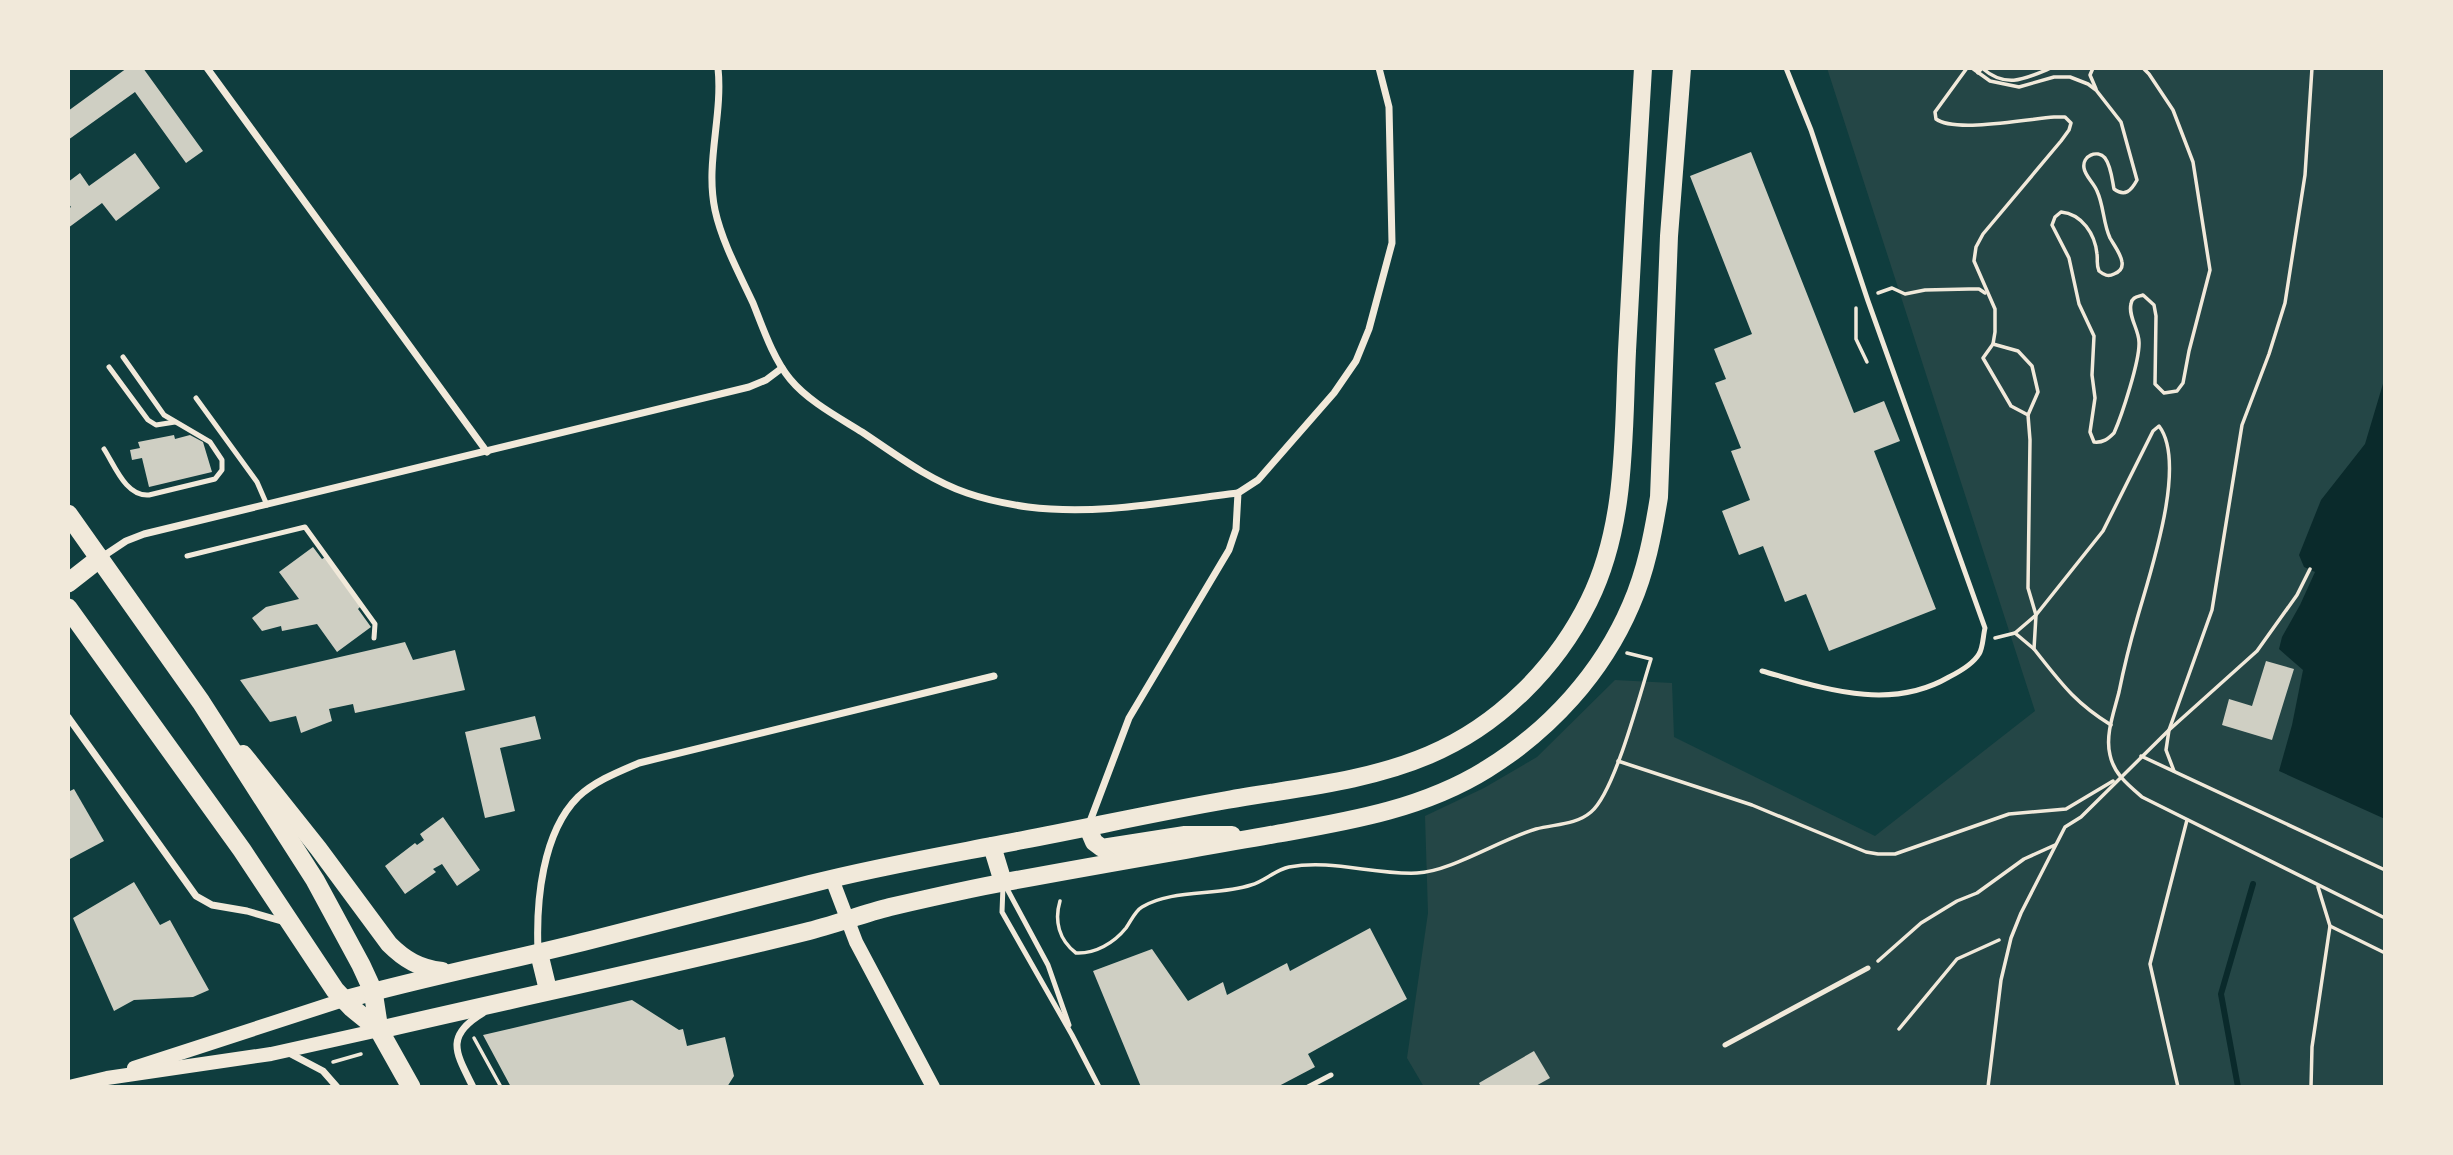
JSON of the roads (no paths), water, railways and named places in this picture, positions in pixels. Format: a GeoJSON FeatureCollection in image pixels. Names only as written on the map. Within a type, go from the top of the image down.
{"type":"FeatureCollection","features":[{"type":"Feature","properties":{"kind":"highway"},"geometry":{"type":"LineString","coordinates":[[68,514],[201,702],[315,880],[361,965],[373,991],[379,1030],[411,1087]]}},
{"type":"Feature","properties":{"kind":"highway"},"geometry":{"type":"LineString","coordinates":[[68,583],[100,558]]}},
{"type":"Feature","properties":{"kind":"highway"},"geometry":{"type":"LineString","coordinates":[[68,608],[179,759],[343,1000],[379,1030]]}},
{"type":"Feature","properties":{"kind":"main road"},"geometry":{"type":"LineString","coordinates":[[107,1078],[204,1044],[373,991],[539,953],[831,879],[1163,811],[1366,775],[1432,754],[1473,732],[1526,689],[1551,661],[1572,631],[1590,599],[1614,530],[1619,492],[1643,68]]}},
{"type":"Feature","properties":{"kind":"main road"},"geometry":{"type":"LineString","coordinates":[[69,1087],[107,1078],[283,1051],[755,944],[889,908],[1003,883],[1381,814],[1451,788],[1484,771],[1535,735],[1570,700],[1608,648],[1631,605],[1643,571],[1659,497],[1669,236],[1682,68]]}},
{"type":"Feature","properties":{"kind":"main road"},"geometry":{"type":"LineString","coordinates":[[201,702],[400,955],[422,968],[445,972],[459,970]]}},
{"type":"Feature","properties":{"kind":"main road"},"geometry":{"type":"LineString","coordinates":[[1087,828],[1094,842],[1101,848],[1185,835],[1266,836]]}},
{"type":"Feature","properties":{"kind":"main road"},"geometry":{"type":"LineString","coordinates":[[992,846],[1003,883]]}},
{"type":"Feature","properties":{"kind":"main road"},"geometry":{"type":"LineString","coordinates":[[831,879],[846,920],[933,1087]]}},
{"type":"Feature","properties":{"kind":"main road"},"geometry":{"type":"LineString","coordinates":[[539,953],[548,990]]}},
{"type":"Feature","properties":{"kind":"street"},"geometry":{"type":"LineString","coordinates":[[207,68],[487,452]]}},
{"type":"Feature","properties":{"kind":"street"},"geometry":{"type":"LineString","coordinates":[[718,68],[711,180],[715,211],[722,234],[782,368],[799,388],[900,457],[952,487],[996,502],[1049,509],[1093,510],[1139,507],[1238,493],[1258,480],[1335,393],[1356,361],[1369,329],[1392,243],[1389,107],[1379,68]]}},
{"type":"Feature","properties":{"kind":"street"},"geometry":{"type":"LineString","coordinates":[[100,558],[126,541],[144,534],[748,387],[766,380],[782,368]]}},
{"type":"Feature","properties":{"kind":"street"},"geometry":{"type":"LineString","coordinates":[[1087,828],[1129,718],[1229,550],[1236,529],[1238,493]]}},
{"type":"Feature","properties":{"kind":"street"},"geometry":{"type":"LineString","coordinates":[[539,953],[539,905],[550,842],[576,799],[611,774],[639,763],[993,676]]}},
{"type":"Feature","properties":{"kind":"street"},"geometry":{"type":"LineString","coordinates":[[68,717],[196,896],[212,905],[247,911],[292,924]]}},
{"type":"Feature","properties":{"kind":"street"},"geometry":{"type":"LineString","coordinates":[[473,1087],[457,1052],[457,1037],[474,1018],[508,999]]}},
{"type":"Feature","properties":{"kind":"street"},"geometry":{"type":"LineString","coordinates":[[283,1051],[323,1071],[337,1087]]}},
{"type":"Feature","properties":{"kind":"lane"},"geometry":{"type":"LineString","coordinates":[[1762,671],[1843,693],[1892,696],[1939,683],[1962,670],[1979,654],[1985,628],[1867,297],[1811,130],[1786,68]]}},
{"type":"Feature","properties":{"kind":"lane"},"geometry":{"type":"LineString","coordinates":[[104,449],[130,489],[139,495],[149,495],[218,477],[222,470],[222,460],[213,445],[164,415],[123,356]]}},
{"type":"Feature","properties":{"kind":"lane"},"geometry":{"type":"LineString","coordinates":[[109,367],[148,420],[156,425],[176,422]]}},
{"type":"Feature","properties":{"kind":"lane"},"geometry":{"type":"LineString","coordinates":[[196,398],[257,482],[267,505]]}},
{"type":"Feature","properties":{"kind":"lane"},"geometry":{"type":"LineString","coordinates":[[187,556],[304,527],[375,624],[374,638]]}},
{"type":"Feature","properties":{"kind":"lane"},"geometry":{"type":"LineString","coordinates":[[1003,883],[1048,965],[1072,1035]]}},
{"type":"Feature","properties":{"kind":"lane"},"geometry":{"type":"LineString","coordinates":[[1003,883],[1002,912],[1099,1087]]}},
{"type":"Feature","properties":{"kind":"lane"},"geometry":{"type":"LineString","coordinates":[[1725,1045],[1868,968]]}},
{"type":"Feature","properties":{"kind":"lane"},"geometry":{"type":"LineString","coordinates":[[1308,1087],[1331,1075]]}},
{"type":"Feature","properties":{"kind":"waterway"},"geometry":{"type":"LineString","coordinates":[[2238,1087],[2221,994],[2253,884]]}}]}
